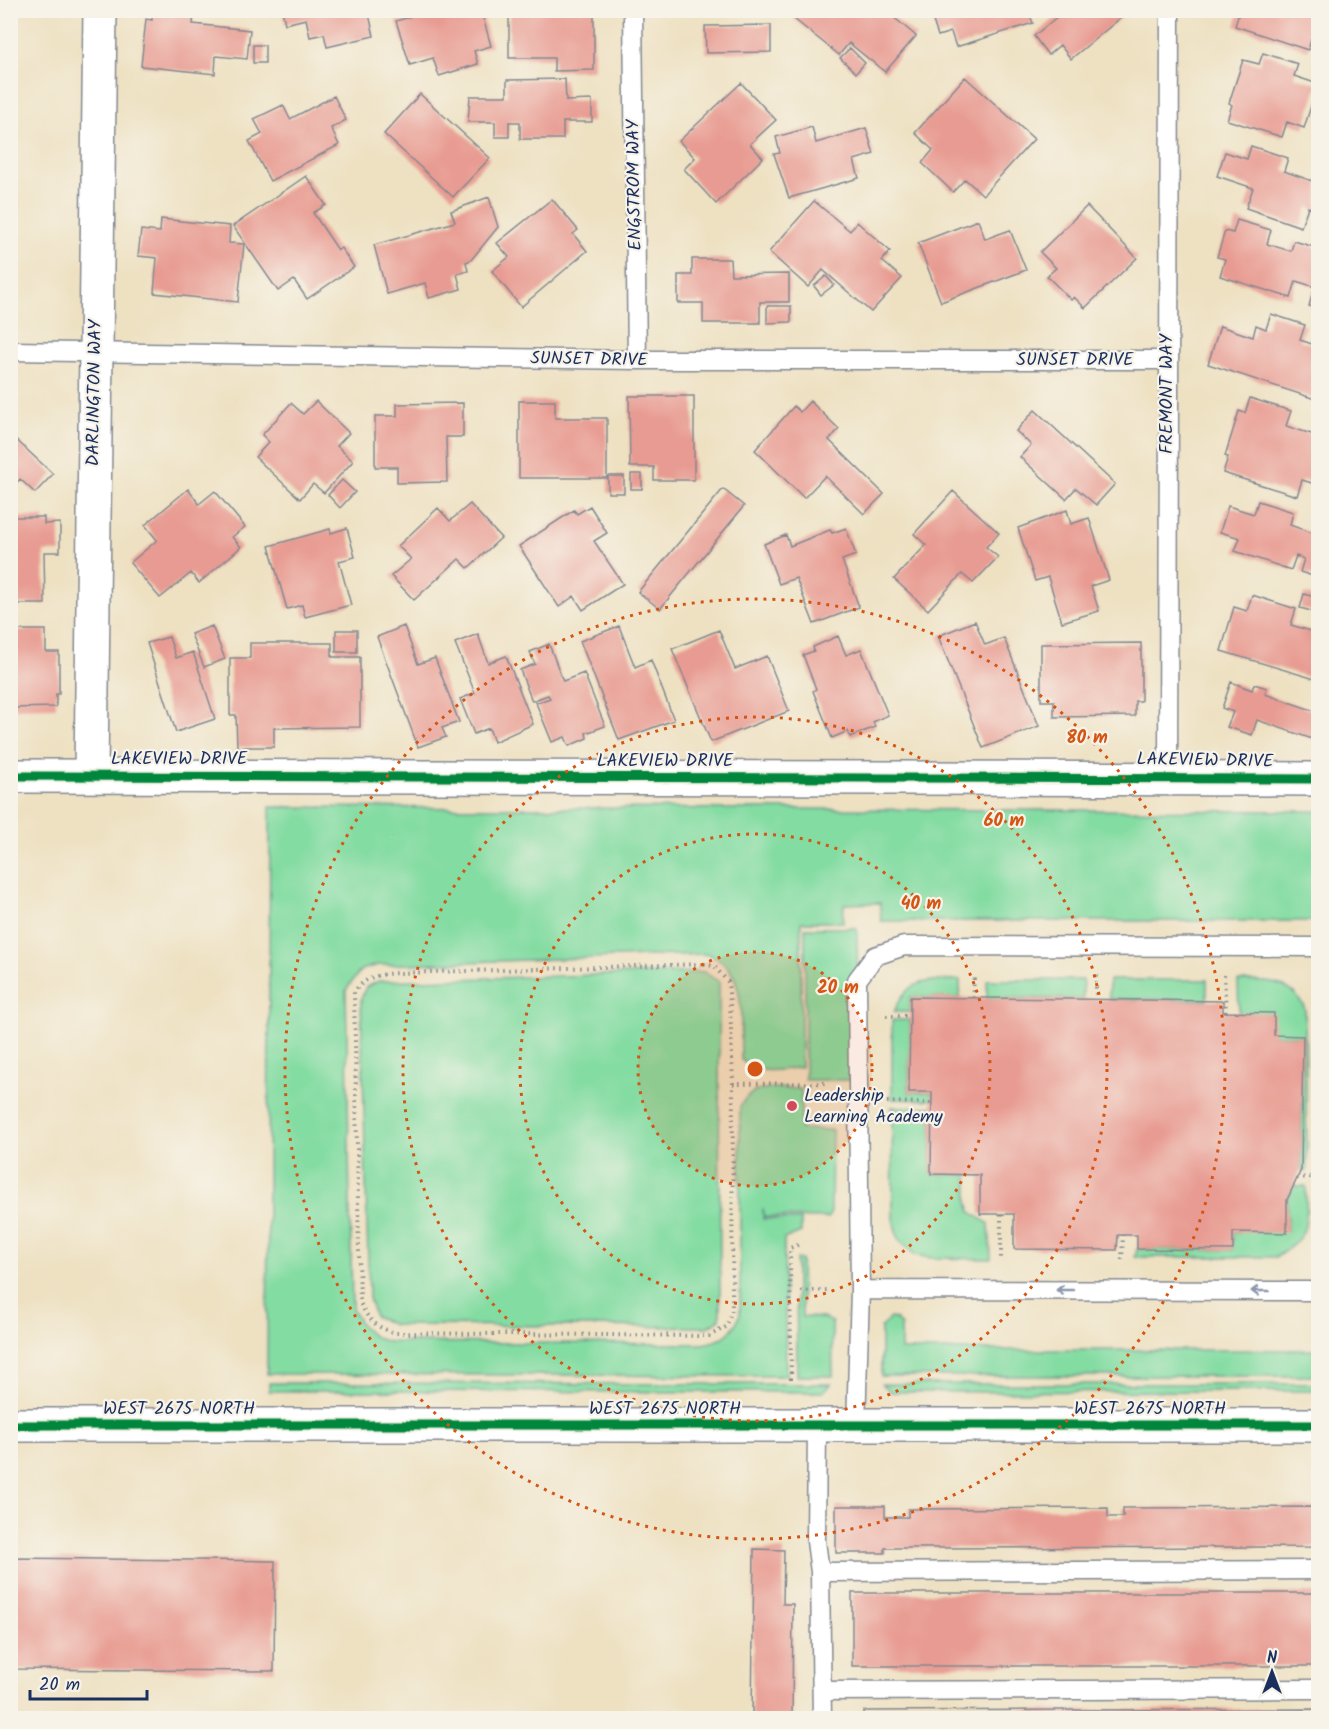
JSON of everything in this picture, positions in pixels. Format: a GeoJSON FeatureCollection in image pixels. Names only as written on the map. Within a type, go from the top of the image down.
{"type":"FeatureCollection","features":[{"type":"Feature","properties":{"kind":"street","name":"DARLINGTON WAY"},"geometry":{"type":"LineString","coordinates":[[91,775],[100,10]]}},
{"type":"Feature","properties":{"kind":"street","name":"LAKEVIEW DRIVE"},"geometry":{"type":"LineString","coordinates":[[10,776],[1168,777],[1318,780]]}},
{"type":"Feature","properties":{"kind":"street","name":"WEST 2675 NORTH"},"geometry":{"type":"LineString","coordinates":[[10,1425],[1318,1425]]}},
{"type":"Feature","properties":{"kind":"lane","name":"ENGSTROM WAY"},"geometry":{"type":"LineString","coordinates":[[633,10],[637,360]]}},
{"type":"Feature","properties":{"kind":"lane","name":"FREMONT WAY"},"geometry":{"type":"LineString","coordinates":[[1168,777],[1167,360],[1170,10]]}},
{"type":"Feature","properties":{"kind":"lane","name":"SUNSET DRIVE"},"geometry":{"type":"LineString","coordinates":[[10,351],[637,360],[1167,360]]}},
{"type":"Feature","properties":{"kind":"lane"},"geometry":{"type":"LineString","coordinates":[[856,1426],[860,1290],[857,981],[875,956],[904,946],[1318,947]]}},
{"type":"Feature","properties":{"kind":"lane"},"geometry":{"type":"LineString","coordinates":[[860,1290],[1318,1292]]}},
{"type":"Feature","properties":{"kind":"lane"},"geometry":{"type":"LineString","coordinates":[[817,1426],[816,1541],[820,1572],[822,1719]]}},
{"type":"Feature","properties":{"kind":"lane"},"geometry":{"type":"LineString","coordinates":[[820,1572],[1318,1570]]}},
{"type":"Feature","properties":{"kind":"lane"},"geometry":{"type":"LineString","coordinates":[[822,1691],[1318,1689]]}},
{"type":"Feature","properties":{"kind":"path"},"geometry":{"type":"LineString","coordinates":[[704,964],[714,966],[728,982],[733,1084],[732,1312],[726,1327],[710,1336],[395,1333],[370,1322],[360,1303],[354,992],[361,982],[376,975],[399,973],[704,964]]}},
{"type":"Feature","properties":{"kind":"path"},"geometry":{"type":"LineString","coordinates":[[973,998],[974,973]]}},
{"type":"Feature","properties":{"kind":"path"},"geometry":{"type":"LineString","coordinates":[[1096,974],[1096,999]]}},
{"type":"Feature","properties":{"kind":"path"},"geometry":{"type":"LineString","coordinates":[[1224,975],[1226,1012]]}},
{"type":"Feature","properties":{"kind":"path"},"geometry":{"type":"LineString","coordinates":[[885,1016],[910,1016]]}},
{"type":"Feature","properties":{"kind":"path"},"geometry":{"type":"LineString","coordinates":[[733,1084],[858,1083]]}},
{"type":"Feature","properties":{"kind":"path"},"geometry":{"type":"LineString","coordinates":[[886,1102],[932,1103]]}},
{"type":"Feature","properties":{"kind":"path"},"geometry":{"type":"LineString","coordinates":[[1297,1178],[1311,1178]]}},
{"type":"Feature","properties":{"kind":"path"},"geometry":{"type":"LineString","coordinates":[[1001,1214],[1001,1264]]}},
{"type":"Feature","properties":{"kind":"path"},"geometry":{"type":"LineString","coordinates":[[1122,1264],[1123,1235]]}},
{"type":"Feature","properties":{"kind":"path"},"geometry":{"type":"LineString","coordinates":[[791,1379],[790,1248],[802,1243]]}},
{"type":"Feature","properties":{"kind":"green space"},"geometry":{"type":"Polygon","coordinates":[[[270,807],[1318,811],[1318,921],[881,921],[880,903],[844,904],[843,922],[801,922],[801,1067],[778,1070],[753,1068],[741,1059],[741,1014],[737,984],[731,971],[721,961],[707,954],[378,965],[361,970],[346,990],[352,1308],[362,1326],[370,1334],[389,1342],[702,1344],[726,1335],[734,1327],[740,1314],[740,1107],[745,1099],[758,1090],[801,1089],[801,1129],[832,1130],[831,1212],[828,1218],[764,1217],[763,1208],[763,1219],[801,1220],[801,1232],[784,1239],[786,1376],[267,1374],[270,807]]]}},
{"type":"Feature","properties":{"kind":"green space"},"geometry":{"type":"Polygon","coordinates":[[[805,928],[857,928],[859,1080],[805,1080],[805,928]]]}},
{"type":"Feature","properties":{"kind":"green space"},"geometry":{"type":"Polygon","coordinates":[[[704,972],[719,982],[720,1319],[707,1327],[394,1325],[375,1317],[369,1298],[361,998],[366,987],[379,981],[704,972]]]}},
{"type":"Feature","properties":{"kind":"green space"},"geometry":{"type":"Polygon","coordinates":[[[960,980],[960,998],[910,997],[910,1012],[894,1012],[906,992],[920,983],[960,980]]]}},
{"type":"Feature","properties":{"kind":"green space"},"geometry":{"type":"Polygon","coordinates":[[[987,980],[1083,980],[1083,999],[987,998],[987,980]]]}},
{"type":"Feature","properties":{"kind":"green space"},"geometry":{"type":"Polygon","coordinates":[[[1109,980],[1207,980],[1207,1000],[1109,999],[1109,980]]]}},
{"type":"Feature","properties":{"kind":"green space"},"geometry":{"type":"Polygon","coordinates":[[[1238,981],[1268,982],[1285,987],[1300,999],[1305,1009],[1307,1171],[1301,1170],[1303,1036],[1274,1035],[1239,1012],[1238,981]]]}},
{"type":"Feature","properties":{"kind":"green space"},"geometry":{"type":"Polygon","coordinates":[[[892,1020],[910,1020],[909,1092],[932,1092],[932,1100],[892,1099],[892,1020]]]}},
{"type":"Feature","properties":{"kind":"green space"},"geometry":{"type":"Polygon","coordinates":[[[892,1107],[932,1107],[931,1174],[968,1175],[968,1202],[971,1212],[989,1224],[991,1259],[931,1258],[915,1255],[898,1239],[893,1219],[892,1107]]]}},
{"type":"Feature","properties":{"kind":"green space"},"geometry":{"type":"Polygon","coordinates":[[[1293,1186],[1306,1186],[1306,1220],[1296,1242],[1276,1257],[1135,1257],[1137,1249],[1233,1250],[1233,1232],[1287,1232],[1287,1200],[1293,1186]]]}},
{"type":"Feature","properties":{"kind":"green space"},"geometry":{"type":"Polygon","coordinates":[[[796,1259],[801,1260],[802,1317],[824,1318],[832,1322],[833,1376],[797,1376],[796,1259]]]}},
{"type":"Feature","properties":{"kind":"green space"},"geometry":{"type":"Polygon","coordinates":[[[890,1318],[895,1319],[901,1326],[901,1350],[1318,1350],[1318,1376],[881,1376],[881,1327],[890,1318]]]}},
{"type":"Feature","properties":{"kind":"green space"},"geometry":{"type":"Polygon","coordinates":[[[269,1383],[831,1384],[823,1392],[269,1391],[269,1383]]]}},
{"type":"Feature","properties":{"kind":"green space"},"geometry":{"type":"Polygon","coordinates":[[[882,1384],[1318,1384],[1318,1391],[891,1392],[882,1384]]]}},
{"type":"Feature","properties":{"kind":"building"},"geometry":{"type":"Polygon","coordinates":[[[152,10],[194,13],[193,24],[250,30],[247,59],[216,56],[215,74],[141,66],[146,19],[152,20],[152,10]]]}},
{"type":"Feature","properties":{"kind":"building"},"geometry":{"type":"Polygon","coordinates":[[[282,10],[368,10],[374,36],[327,47],[324,34],[310,37],[306,19],[285,24],[282,10]]]}},
{"type":"Feature","properties":{"kind":"building"},"geometry":{"type":"Polygon","coordinates":[[[408,10],[481,10],[491,46],[474,51],[478,64],[439,76],[433,58],[410,65],[396,21],[410,17],[408,10]]]}},
{"type":"Feature","properties":{"kind":"building"},"geometry":{"type":"Polygon","coordinates":[[[509,10],[594,10],[594,70],[554,71],[554,58],[509,58],[509,10]]]}},
{"type":"Feature","properties":{"kind":"building"},"geometry":{"type":"Polygon","coordinates":[[[801,10],[885,10],[916,36],[885,72],[849,43],[839,55],[794,19],[801,10]]]}},
{"type":"Feature","properties":{"kind":"building"},"geometry":{"type":"Polygon","coordinates":[[[936,10],[1028,10],[1033,23],[956,47],[951,32],[938,36],[930,12],[936,10]]]}},
{"type":"Feature","properties":{"kind":"building"},"geometry":{"type":"Polygon","coordinates":[[[1065,10],[1130,10],[1071,59],[1060,45],[1048,55],[1034,36],[1065,10]]]}},
{"type":"Feature","properties":{"kind":"building"},"geometry":{"type":"Polygon","coordinates":[[[1240,10],[1318,10],[1318,32],[1314,30],[1308,50],[1235,26],[1240,10]]]}},
{"type":"Feature","properties":{"kind":"building"},"geometry":{"type":"Polygon","coordinates":[[[771,25],[771,52],[706,53],[705,26],[771,25]]]}},
{"type":"Feature","properties":{"kind":"building"},"geometry":{"type":"Polygon","coordinates":[[[253,45],[265,45],[265,63],[253,63],[253,45]]]}},
{"type":"Feature","properties":{"kind":"building"},"geometry":{"type":"Polygon","coordinates":[[[850,48],[865,63],[856,73],[840,58],[850,48]]]}},
{"type":"Feature","properties":{"kind":"building"},"geometry":{"type":"Polygon","coordinates":[[[1263,53],[1298,64],[1294,76],[1318,84],[1304,128],[1287,122],[1282,137],[1227,120],[1232,105],[1229,103],[1243,60],[1259,64],[1263,53]]]}},
{"type":"Feature","properties":{"kind":"building"},"geometry":{"type":"Polygon","coordinates":[[[965,77],[1034,139],[983,195],[965,179],[953,192],[922,163],[933,150],[915,133],[965,77]]]}},
{"type":"Feature","properties":{"kind":"building"},"geometry":{"type":"Polygon","coordinates":[[[565,79],[566,101],[592,100],[592,122],[563,122],[563,139],[520,139],[520,122],[509,122],[509,137],[495,137],[495,122],[468,122],[470,96],[507,96],[507,80],[565,79]]]}},
{"type":"Feature","properties":{"kind":"building"},"geometry":{"type":"Polygon","coordinates":[[[741,83],[776,120],[750,144],[763,158],[716,204],[684,169],[695,158],[679,141],[741,83]]]}},
{"type":"Feature","properties":{"kind":"building"},"geometry":{"type":"Polygon","coordinates":[[[420,94],[490,158],[453,197],[384,134],[420,94]]]}},
{"type":"Feature","properties":{"kind":"building"},"geometry":{"type":"Polygon","coordinates":[[[334,96],[346,120],[331,128],[339,145],[270,181],[249,141],[262,134],[254,119],[283,105],[290,119],[334,96]]]}},
{"type":"Feature","properties":{"kind":"building"},"geometry":{"type":"Polygon","coordinates":[[[812,127],[816,143],[866,128],[874,154],[854,160],[859,178],[789,198],[774,154],[780,153],[776,137],[812,127]]]}},
{"type":"Feature","properties":{"kind":"building"},"geometry":{"type":"Polygon","coordinates":[[[1251,146],[1288,158],[1284,171],[1318,183],[1318,211],[1308,207],[1301,227],[1246,208],[1253,188],[1217,176],[1225,152],[1247,159],[1251,146]]]}},
{"type":"Feature","properties":{"kind":"building"},"geometry":{"type":"Polygon","coordinates":[[[306,176],[326,205],[313,213],[338,250],[341,248],[354,267],[307,299],[294,280],[278,291],[233,226],[306,176]]]}},
{"type":"Feature","properties":{"kind":"building"},"geometry":{"type":"Polygon","coordinates":[[[489,197],[498,227],[471,260],[466,262],[468,271],[457,274],[461,289],[429,298],[425,283],[387,294],[374,245],[455,222],[451,211],[489,197]]]}},
{"type":"Feature","properties":{"kind":"building"},"geometry":{"type":"Polygon","coordinates":[[[552,199],[578,230],[573,234],[587,251],[521,307],[492,271],[509,257],[497,243],[552,199]]]}},
{"type":"Feature","properties":{"kind":"building"},"geometry":{"type":"Polygon","coordinates":[[[814,201],[850,231],[857,222],[890,251],[882,261],[902,278],[871,312],[823,270],[808,287],[769,252],[814,201]]]}},
{"type":"Feature","properties":{"kind":"building"},"geometry":{"type":"Polygon","coordinates":[[[1087,206],[1137,258],[1085,308],[1074,297],[1071,300],[1047,276],[1056,268],[1040,252],[1087,206]]]}},
{"type":"Feature","properties":{"kind":"building"},"geometry":{"type":"Polygon","coordinates":[[[161,219],[230,226],[229,243],[244,244],[238,302],[154,293],[157,258],[138,256],[141,230],[160,232],[161,219]]]}},
{"type":"Feature","properties":{"kind":"building"},"geometry":{"type":"Polygon","coordinates":[[[978,220],[985,239],[1010,230],[1026,270],[941,302],[918,243],[978,220]]]}},
{"type":"Feature","properties":{"kind":"building"},"geometry":{"type":"Polygon","coordinates":[[[1237,220],[1271,230],[1267,244],[1291,251],[1294,241],[1318,248],[1318,288],[1296,281],[1291,298],[1220,276],[1225,259],[1217,257],[1225,231],[1233,233],[1237,220]]]}},
{"type":"Feature","properties":{"kind":"building"},"geometry":{"type":"Polygon","coordinates":[[[692,259],[730,259],[731,275],[789,274],[789,302],[760,302],[760,323],[703,323],[703,303],[678,303],[678,275],[692,275],[692,259]]]}},
{"type":"Feature","properties":{"kind":"building"},"geometry":{"type":"Polygon","coordinates":[[[826,276],[834,285],[821,295],[814,286],[826,276]]]}},
{"type":"Feature","properties":{"kind":"building"},"geometry":{"type":"Polygon","coordinates":[[[1313,292],[1318,293],[1318,308],[1309,306],[1313,292]]]}},
{"type":"Feature","properties":{"kind":"building"},"geometry":{"type":"Polygon","coordinates":[[[767,306],[791,306],[791,322],[767,323],[767,306]]]}},
{"type":"Feature","properties":{"kind":"building"},"geometry":{"type":"Polygon","coordinates":[[[1271,314],[1305,325],[1300,340],[1318,346],[1318,400],[1208,364],[1220,326],[1253,337],[1256,325],[1266,329],[1271,314]]]}},
{"type":"Feature","properties":{"kind":"building"},"geometry":{"type":"Polygon","coordinates":[[[629,396],[694,396],[694,480],[654,480],[654,467],[630,467],[629,396]]]}},
{"type":"Feature","properties":{"kind":"building"},"geometry":{"type":"Polygon","coordinates":[[[1250,398],[1291,411],[1286,426],[1318,436],[1318,485],[1302,480],[1297,496],[1223,473],[1228,457],[1225,456],[1239,411],[1245,413],[1250,398]]]}},
{"type":"Feature","properties":{"kind":"building"},"geometry":{"type":"Polygon","coordinates":[[[316,401],[349,433],[337,446],[353,461],[324,493],[313,484],[300,499],[255,457],[269,442],[262,435],[291,403],[303,414],[316,401]]]}},
{"type":"Feature","properties":{"kind":"building"},"geometry":{"type":"Polygon","coordinates":[[[519,401],[555,401],[555,418],[607,418],[607,478],[519,478],[519,401]]]}},
{"type":"Feature","properties":{"kind":"building"},"geometry":{"type":"Polygon","coordinates":[[[810,401],[839,429],[829,440],[884,494],[864,514],[825,476],[804,498],[755,450],[794,406],[800,412],[810,401]]]}},
{"type":"Feature","properties":{"kind":"building"},"geometry":{"type":"Polygon","coordinates":[[[463,403],[463,437],[446,437],[447,482],[397,483],[397,467],[375,467],[375,416],[397,416],[397,404],[463,403]]]}},
{"type":"Feature","properties":{"kind":"building"},"geometry":{"type":"Polygon","coordinates":[[[1035,410],[1115,484],[1096,505],[1076,488],[1066,499],[1020,457],[1031,445],[1016,431],[1035,410]]]}},
{"type":"Feature","properties":{"kind":"building"},"geometry":{"type":"Polygon","coordinates":[[[10,434],[53,474],[35,493],[20,479],[10,490],[10,434]]]}},
{"type":"Feature","properties":{"kind":"building"},"geometry":{"type":"Polygon","coordinates":[[[631,474],[642,474],[642,489],[631,489],[631,474]]]}},
{"type":"Feature","properties":{"kind":"building"},"geometry":{"type":"Polygon","coordinates":[[[608,476],[624,476],[624,493],[608,493],[608,476]]]}},
{"type":"Feature","properties":{"kind":"building"},"geometry":{"type":"Polygon","coordinates":[[[342,480],[355,492],[340,508],[328,495],[342,480]]]}},
{"type":"Feature","properties":{"kind":"building"},"geometry":{"type":"Polygon","coordinates":[[[188,489],[199,504],[215,491],[245,527],[232,537],[241,547],[199,583],[191,573],[160,598],[130,563],[157,540],[145,525],[188,489]]]}},
{"type":"Feature","properties":{"kind":"building"},"geometry":{"type":"Polygon","coordinates":[[[723,489],[744,506],[660,609],[638,592],[723,489]]]}},
{"type":"Feature","properties":{"kind":"building"},"geometry":{"type":"Polygon","coordinates":[[[953,491],[999,533],[986,547],[998,557],[973,583],[962,574],[928,610],[894,579],[926,545],[914,534],[953,491]]]}},
{"type":"Feature","properties":{"kind":"building"},"geometry":{"type":"Polygon","coordinates":[[[1258,501],[1293,512],[1290,525],[1318,535],[1318,563],[1313,576],[1300,572],[1304,559],[1296,556],[1291,570],[1235,551],[1240,538],[1220,532],[1228,506],[1254,514],[1258,501]]]}},
{"type":"Feature","properties":{"kind":"building"},"geometry":{"type":"Polygon","coordinates":[[[470,504],[501,538],[468,568],[459,559],[414,600],[391,576],[411,559],[398,546],[438,508],[450,521],[470,504]]]}},
{"type":"Feature","properties":{"kind":"building"},"geometry":{"type":"Polygon","coordinates":[[[590,506],[607,533],[594,541],[623,584],[583,610],[574,596],[559,607],[519,546],[574,510],[577,514],[590,506]]]}},
{"type":"Feature","properties":{"kind":"building"},"geometry":{"type":"Polygon","coordinates":[[[1067,510],[1071,524],[1089,518],[1109,580],[1091,586],[1099,611],[1062,622],[1048,577],[1035,581],[1018,528],[1067,510]]]}},
{"type":"Feature","properties":{"kind":"building"},"geometry":{"type":"Polygon","coordinates":[[[10,517],[44,517],[44,524],[60,523],[60,552],[44,552],[45,604],[10,604],[10,517]]]}},
{"type":"Feature","properties":{"kind":"building"},"geometry":{"type":"Polygon","coordinates":[[[347,528],[355,557],[339,561],[351,605],[305,617],[302,605],[287,609],[269,546],[330,529],[331,533],[347,528]]]}},
{"type":"Feature","properties":{"kind":"building"},"geometry":{"type":"Polygon","coordinates":[[[846,528],[856,555],[842,560],[859,607],[814,624],[796,578],[779,584],[764,544],[786,535],[790,546],[830,530],[832,533],[846,528]]]}},
{"type":"Feature","properties":{"kind":"building"},"geometry":{"type":"Polygon","coordinates":[[[1304,594],[1318,598],[1315,612],[1300,608],[1304,594]]]}},
{"type":"Feature","properties":{"kind":"building"},"geometry":{"type":"Polygon","coordinates":[[[1252,595],[1296,609],[1291,625],[1318,633],[1318,680],[1221,651],[1234,607],[1247,611],[1252,595]]]}},
{"type":"Feature","properties":{"kind":"building"},"geometry":{"type":"Polygon","coordinates":[[[975,621],[985,645],[1004,638],[1039,726],[983,748],[938,636],[975,621]]]}},
{"type":"Feature","properties":{"kind":"building"},"geometry":{"type":"Polygon","coordinates":[[[212,626],[225,659],[204,667],[191,634],[212,626]]]}},
{"type":"Feature","properties":{"kind":"building"},"geometry":{"type":"Polygon","coordinates":[[[404,626],[418,664],[435,658],[459,722],[442,728],[446,737],[418,747],[377,637],[404,626]]]}},
{"type":"Feature","properties":{"kind":"building"},"geometry":{"type":"Polygon","coordinates":[[[619,626],[635,667],[651,660],[674,720],[619,740],[580,641],[619,626]]]}},
{"type":"Feature","properties":{"kind":"building"},"geometry":{"type":"Polygon","coordinates":[[[10,630],[46,630],[46,652],[59,652],[59,694],[56,694],[56,707],[10,708],[10,630]]]}},
{"type":"Feature","properties":{"kind":"building"},"geometry":{"type":"Polygon","coordinates":[[[336,630],[357,630],[357,652],[336,652],[336,630]]]}},
{"type":"Feature","properties":{"kind":"building"},"geometry":{"type":"Polygon","coordinates":[[[719,630],[735,669],[767,656],[789,711],[711,742],[672,649],[719,630]]]}},
{"type":"Feature","properties":{"kind":"building"},"geometry":{"type":"Polygon","coordinates":[[[478,634],[488,663],[506,656],[533,724],[494,742],[489,728],[474,734],[460,699],[475,693],[455,643],[478,634]]]}},
{"type":"Feature","properties":{"kind":"building"},"geometry":{"type":"Polygon","coordinates":[[[838,636],[846,655],[861,649],[888,715],[873,722],[875,727],[850,737],[848,731],[832,738],[813,691],[816,689],[803,655],[814,651],[813,647],[838,636]]]}},
{"type":"Feature","properties":{"kind":"building"},"geometry":{"type":"Polygon","coordinates":[[[169,637],[176,658],[193,652],[215,719],[176,732],[147,643],[169,637]]]}},
{"type":"Feature","properties":{"kind":"building"},"geometry":{"type":"Polygon","coordinates":[[[250,643],[332,643],[332,657],[360,657],[360,727],[274,728],[274,747],[237,747],[236,715],[230,715],[230,658],[250,658],[250,643]]]}},
{"type":"Feature","properties":{"kind":"building"},"geometry":{"type":"Polygon","coordinates":[[[1141,643],[1141,701],[1135,701],[1135,716],[1054,717],[1054,701],[1041,701],[1041,644],[1141,643]]]}},
{"type":"Feature","properties":{"kind":"building"},"geometry":{"type":"Polygon","coordinates":[[[549,644],[563,681],[584,673],[605,726],[586,733],[587,738],[569,746],[565,737],[552,742],[536,703],[550,698],[548,695],[532,701],[520,670],[535,664],[530,652],[549,644]]]}},
{"type":"Feature","properties":{"kind":"building"},"geometry":{"type":"Polygon","coordinates":[[[1231,682],[1252,690],[1254,684],[1267,688],[1265,694],[1318,712],[1318,741],[1257,720],[1252,735],[1227,727],[1233,712],[1222,708],[1231,682]]]}},
{"type":"Feature","properties":{"kind":"building"},"geometry":{"type":"Polygon","coordinates":[[[910,997],[1223,1001],[1223,1012],[1274,1013],[1274,1035],[1303,1036],[1301,1170],[1287,1200],[1287,1233],[1233,1232],[1233,1250],[1137,1249],[1137,1235],[1118,1235],[1117,1250],[1014,1249],[1014,1214],[980,1214],[980,1175],[931,1174],[932,1092],[909,1092],[910,997]]]}},
{"type":"Feature","properties":{"kind":"building"},"geometry":{"type":"Polygon","coordinates":[[[836,1506],[885,1506],[885,1517],[908,1517],[908,1509],[1108,1508],[1108,1517],[1123,1517],[1123,1508],[1318,1507],[1318,1547],[885,1548],[885,1553],[836,1553],[836,1506]]]}},
{"type":"Feature","properties":{"kind":"building"},"geometry":{"type":"Polygon","coordinates":[[[754,1549],[784,1550],[783,1604],[793,1604],[792,1718],[752,1718],[754,1549]]]}},
{"type":"Feature","properties":{"kind":"building"},"geometry":{"type":"Polygon","coordinates":[[[10,1558],[275,1561],[274,1671],[10,1669],[10,1558]]]}},
{"type":"Feature","properties":{"kind":"building"},"geometry":{"type":"Polygon","coordinates":[[[852,1593],[1318,1593],[1318,1666],[852,1666],[852,1593]]]}},
{"type":"Feature","properties":{"kind":"building"},"geometry":{"type":"Polygon","coordinates":[[[1318,1709],[1318,1718],[864,1718],[864,1711],[1318,1709]]]}},
{"type":"Feature","properties":{"kind":"cycle path"},"geometry":{"type":"LineString","coordinates":[[10,776],[1318,779]]}},
{"type":"Feature","properties":{"kind":"cycle path"},"geometry":{"type":"LineString","coordinates":[[10,1425],[1318,1425]]}},
{"type":"Feature","properties":{"kind":"place","name":"Leadership Learning Academy"},"geometry":{"type":"Point","coordinates":[792,1106]}}]}
